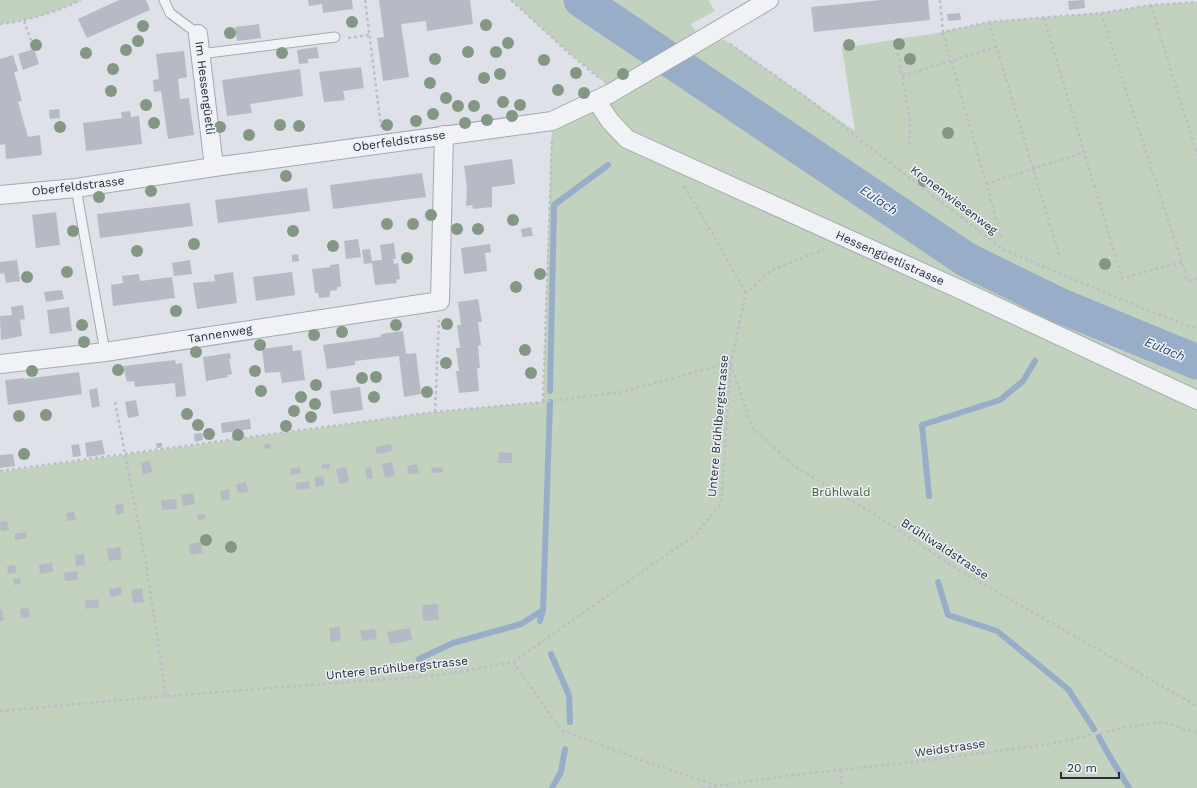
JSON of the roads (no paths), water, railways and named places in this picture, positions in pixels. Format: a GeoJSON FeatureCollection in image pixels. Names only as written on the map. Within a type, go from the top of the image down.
{"type":"FeatureCollection","features":[{"type":"Feature","properties":{"kind":"street","name":"Oberfeldstrasse"},"geometry":{"type":"LineString","coordinates":[[0,195],[76,188],[214,167],[552,121],[637,79],[769,0]]}},
{"type":"Feature","properties":{"kind":"street","name":"Im Hessengüetli"},"geometry":{"type":"LineString","coordinates":[[198,34],[214,167]]}},
{"type":"Feature","properties":{"kind":"street","name":"Hessengüetlistrasse"},"geometry":{"type":"LineString","coordinates":[[596,100],[610,121],[627,140],[966,292],[1197,400]]}},
{"type":"Feature","properties":{"kind":"street","name":"Tannenweg"},"geometry":{"type":"LineString","coordinates":[[0,364],[105,352],[440,301],[444,135]]}},
{"type":"Feature","properties":{"kind":"lane","name":"Im Hessengüetli"},"geometry":{"type":"LineString","coordinates":[[164,0],[170,13],[198,34]]}},
{"type":"Feature","properties":{"kind":"lane"},"geometry":{"type":"LineString","coordinates":[[200,54],[335,36]]}},
{"type":"Feature","properties":{"kind":"lane"},"geometry":{"type":"LineString","coordinates":[[76,188],[105,352]]}},
{"type":"Feature","properties":{"kind":"waterway","name":"Eulach"},"geometry":{"type":"LineString","coordinates":[[581,0],[967,260],[1061,306],[1197,362]]}},
{"type":"Feature","properties":{"kind":"waterway"},"geometry":{"type":"LineString","coordinates":[[642,41],[657,34]]}},
{"type":"Feature","properties":{"kind":"waterway"},"geometry":{"type":"LineString","coordinates":[[550,391],[554,205],[608,165]]}},
{"type":"Feature","properties":{"kind":"waterway"},"geometry":{"type":"LineString","coordinates":[[1057,314],[1061,306]]}},
{"type":"Feature","properties":{"kind":"waterway"},"geometry":{"type":"LineString","coordinates":[[929,496],[922,425],[1000,400],[1023,381],[1035,361]]}},
{"type":"Feature","properties":{"kind":"waterway"},"geometry":{"type":"LineString","coordinates":[[419,659],[453,643],[521,624],[543,610],[550,402]]}},
{"type":"Feature","properties":{"kind":"waterway"},"geometry":{"type":"LineString","coordinates":[[938,582],[948,615],[997,631],[1068,689],[1094,729]]}},
{"type":"Feature","properties":{"kind":"waterway"},"geometry":{"type":"LineString","coordinates":[[540,621],[543,610]]}},
{"type":"Feature","properties":{"kind":"waterway"},"geometry":{"type":"LineString","coordinates":[[551,654],[569,695],[570,722]]}},
{"type":"Feature","properties":{"kind":"waterway"},"geometry":{"type":"LineString","coordinates":[[1099,737],[1129,788]]}},
{"type":"Feature","properties":{"kind":"waterway"},"geometry":{"type":"LineString","coordinates":[[552,788],[561,772],[565,749]]}},
{"type":"Feature","properties":{"kind":"park label","name":"Brühlwald"},"geometry":{"type":"Point","coordinates":[841,492]}}]}
